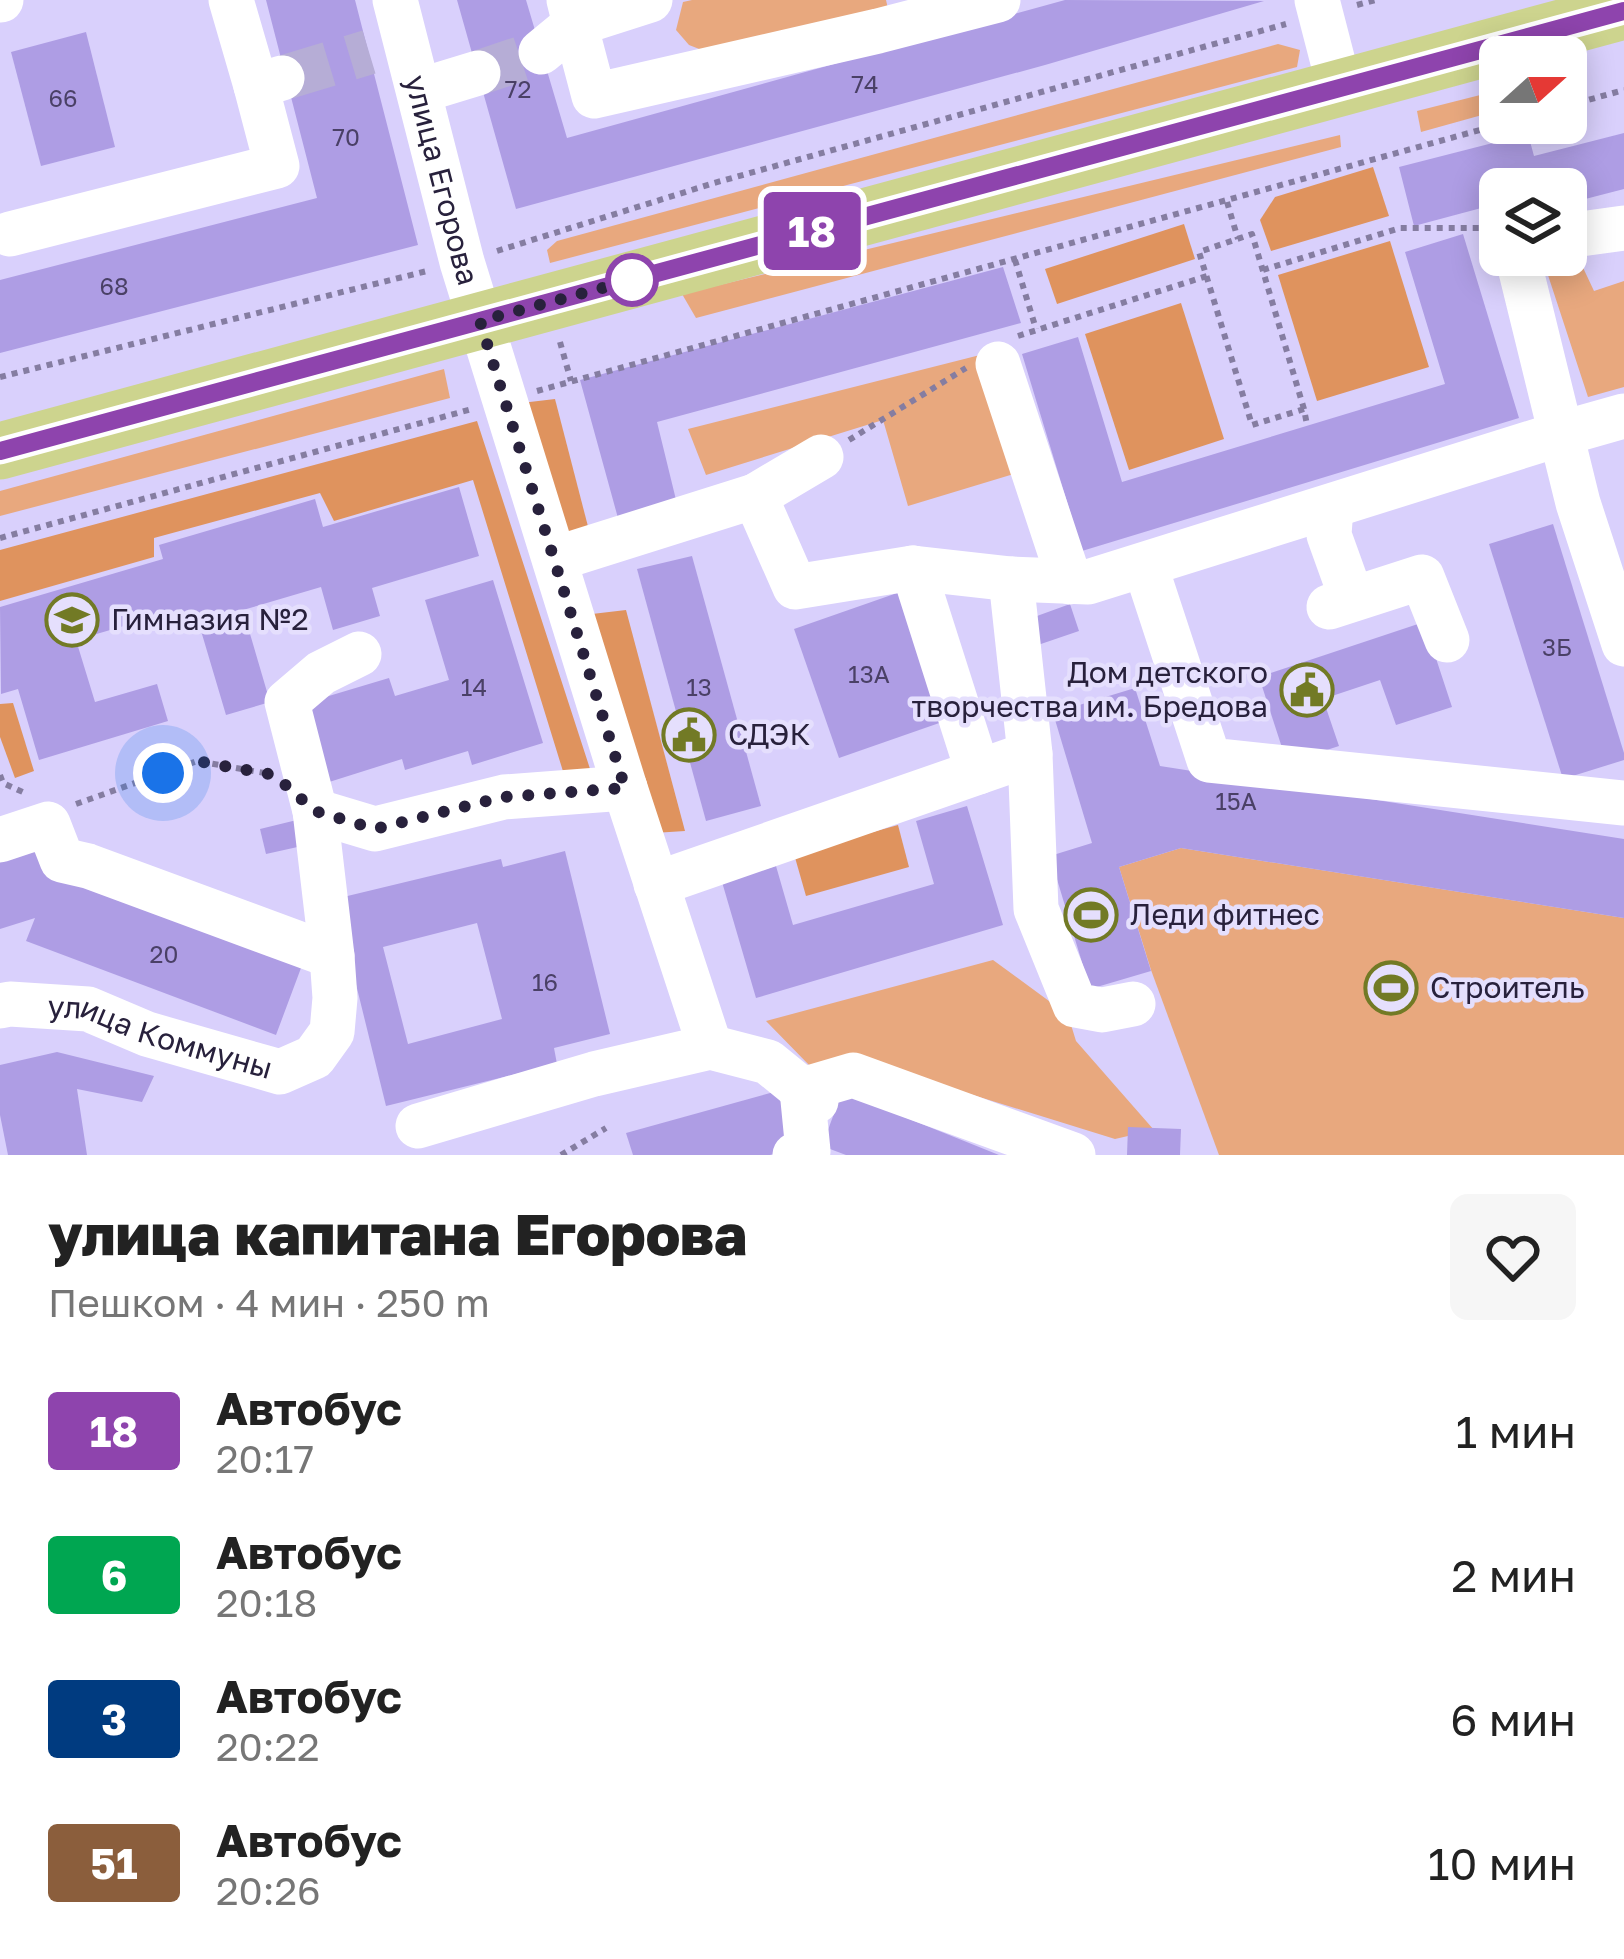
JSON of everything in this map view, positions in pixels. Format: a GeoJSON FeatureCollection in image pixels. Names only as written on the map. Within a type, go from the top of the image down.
{"type":"FeatureCollection","features":[{"type":"Feature","properties":{"kind":"main road"},"geometry":{"type":"LineString","coordinates":[[0,451],[1624,11]]}},
{"type":"Feature","properties":{"kind":"street"},"geometry":{"type":"LineString","coordinates":[[10,234],[277,166],[271,81],[231,0]]}},
{"type":"Feature","properties":{"kind":"street"},"geometry":{"type":"LineString","coordinates":[[650,0],[562,26],[594,96],[998,0]]}},
{"type":"Feature","properties":{"kind":"street"},"geometry":{"type":"LineString","coordinates":[[1319,7],[1340,89]]}},
{"type":"Feature","properties":{"kind":"street","name":"улица Егорова"},"geometry":{"type":"LineString","coordinates":[[390,31],[419,91],[462,262],[710,1047]]}},
{"type":"Feature","properties":{"kind":"street"},"geometry":{"type":"LineString","coordinates":[[419,91],[478,73]]}},
{"type":"Feature","properties":{"kind":"street"},"geometry":{"type":"LineString","coordinates":[[1587,233],[1624,228]]}},
{"type":"Feature","properties":{"kind":"street"},"geometry":{"type":"LineString","coordinates":[[1521,276],[1578,503],[1624,644]]}},
{"type":"Feature","properties":{"kind":"street"},"geometry":{"type":"LineString","coordinates":[[998,364],[1070,582]]}},
{"type":"Feature","properties":{"kind":"street"},"geometry":{"type":"LineString","coordinates":[[755,496],[795,587],[913,568],[1088,583],[1624,416]]}},
{"type":"Feature","properties":{"kind":"street"},"geometry":{"type":"LineString","coordinates":[[556,559],[755,496],[820,458]]}},
{"type":"Feature","properties":{"kind":"street"},"geometry":{"type":"LineString","coordinates":[[1330,507],[1329,535],[1340,603],[1422,577],[1447,640]]}},
{"type":"Feature","properties":{"kind":"street"},"geometry":{"type":"LineString","coordinates":[[1144,565],[1209,760],[1624,803]]}},
{"type":"Feature","properties":{"kind":"street"},"geometry":{"type":"LineString","coordinates":[[913,568],[978,772]]}},
{"type":"Feature","properties":{"kind":"street"},"geometry":{"type":"LineString","coordinates":[[1011,579],[1030,754],[1036,909],[1075,1005],[1102,1010],[1133,1004]]}},
{"type":"Feature","properties":{"kind":"street"},"geometry":{"type":"LineString","coordinates":[[1,844],[48,824],[62,860],[332,956],[315,811],[286,702],[320,673],[359,654]]}},
{"type":"Feature","properties":{"kind":"street"},"geometry":{"type":"LineString","coordinates":[[656,884],[1030,754]]}},
{"type":"Feature","properties":{"kind":"street"},"geometry":{"type":"LineString","coordinates":[[315,811],[375,829],[503,797],[625,788]]}},
{"type":"Feature","properties":{"kind":"street","name":"улица Коммуны"},"geometry":{"type":"LineString","coordinates":[[0,1006],[88,1009],[147,1034],[280,1072],[314,1058],[332,1032],[332,956]]}},
{"type":"Feature","properties":{"kind":"street"},"geometry":{"type":"LineString","coordinates":[[418,1126],[594,1073],[710,1047],[768,1062],[809,1096]]}},
{"type":"Feature","properties":{"kind":"street"},"geometry":{"type":"LineString","coordinates":[[809,1096],[853,1076],[1073,1155]]}},
{"type":"Feature","properties":{"kind":"street"},"geometry":{"type":"LineString","coordinates":[[795,1155],[808,1151],[809,1096]]}},
{"type":"Feature","properties":{"kind":"path"},"geometry":{"type":"LineString","coordinates":[[0,377],[462,262],[714,182],[1319,7],[1376,0]]}},
{"type":"Feature","properties":{"kind":"path"},"geometry":{"type":"LineString","coordinates":[[1587,100],[1624,90]]}},
{"type":"Feature","properties":{"kind":"path"},"geometry":{"type":"LineString","coordinates":[[0,538],[1479,130]]}},
{"type":"Feature","properties":{"kind":"path"},"geometry":{"type":"LineString","coordinates":[[1226,201],[1238,239]]}},
{"type":"Feature","properties":{"kind":"path"},"geometry":{"type":"LineString","coordinates":[[1263,270],[1400,228],[1479,227]]}},
{"type":"Feature","properties":{"kind":"path"},"geometry":{"type":"LineString","coordinates":[[1304,409],[1252,424],[1199,252],[1252,234],[1304,409],[1307,425]]}},
{"type":"Feature","properties":{"kind":"path"},"geometry":{"type":"LineString","coordinates":[[1015,260],[1036,329]]}},
{"type":"Feature","properties":{"kind":"path"},"geometry":{"type":"LineString","coordinates":[[60,809],[197,761],[274,775],[315,811]]}},
{"type":"Feature","properties":{"kind":"path"},"geometry":{"type":"LineString","coordinates":[[0,776],[3,783],[41,800]]}},
{"type":"Feature","properties":{"kind":"path"},"geometry":{"type":"LineString","coordinates":[[561,1155],[606,1128]]}},
{"type":"Feature","properties":{"kind":"shaded area"},"geometry":{"type":"Polygon","coordinates":[[[886,0],[889,13],[712,54],[689,45],[676,30],[683,2],[886,0]]]}},
{"type":"Feature","properties":{"kind":"shaded area"},"geometry":{"type":"Polygon","coordinates":[[[1278,44],[1300,50],[1297,67],[550,263],[547,250],[557,241],[1278,44]]]}},
{"type":"Feature","properties":{"kind":"shaded area"},"geometry":{"type":"Polygon","coordinates":[[[1479,95],[1479,116],[1421,132],[1417,111],[1479,95]]]}},
{"type":"Feature","properties":{"kind":"shaded area"},"geometry":{"type":"Polygon","coordinates":[[[1340,135],[1341,147],[696,318],[682,294],[1340,135]]]}},
{"type":"Feature","properties":{"kind":"shaded area"},"geometry":{"type":"Polygon","coordinates":[[[1373,167],[1389,216],[1271,251],[1260,220],[1275,197],[1373,167]]]}},
{"type":"Feature","properties":{"kind":"shaded area"},"geometry":{"type":"Polygon","coordinates":[[[1184,224],[1195,259],[1057,304],[1045,269],[1184,224]]]}},
{"type":"Feature","properties":{"kind":"shaded area"},"geometry":{"type":"Polygon","coordinates":[[[1390,241],[1429,367],[1317,401],[1278,275],[1390,241]]]}},
{"type":"Feature","properties":{"kind":"shaded area"},"geometry":{"type":"Polygon","coordinates":[[[1548,276],[1587,276],[1594,291],[1624,281],[1624,387],[1588,397],[1548,276]]]}},
{"type":"Feature","properties":{"kind":"shaded area"},"geometry":{"type":"Polygon","coordinates":[[[1181,303],[1224,439],[1129,470],[1085,334],[1181,303]]]}},
{"type":"Feature","properties":{"kind":"shaded area"},"geometry":{"type":"Polygon","coordinates":[[[984,354],[1017,473],[908,506],[883,420],[706,475],[688,429],[984,354]]]}},
{"type":"Feature","properties":{"kind":"shaded area"},"geometry":{"type":"Polygon","coordinates":[[[444,369],[450,398],[0,516],[0,491],[444,369]]]}},
{"type":"Feature","properties":{"kind":"shaded area"},"geometry":{"type":"Polygon","coordinates":[[[555,399],[591,538],[554,546],[513,404],[555,399]]]}},
{"type":"Feature","properties":{"kind":"shaded area"},"geometry":{"type":"Polygon","coordinates":[[[477,421],[592,775],[566,781],[473,480],[334,521],[320,493],[154,538],[154,557],[0,601],[0,550],[477,421]]]}},
{"type":"Feature","properties":{"kind":"shaded area"},"geometry":{"type":"Polygon","coordinates":[[[626,610],[685,831],[654,833],[592,614],[626,610]]]}},
{"type":"Feature","properties":{"kind":"shaded area"},"geometry":{"type":"Polygon","coordinates":[[[13,703],[34,771],[15,778],[0,737],[0,704],[13,703]]]}},
{"type":"Feature","properties":{"kind":"shaded area"},"geometry":{"type":"Polygon","coordinates":[[[898,825],[909,867],[806,896],[794,854],[898,825]]]}},
{"type":"Feature","properties":{"kind":"shaded area","name":"Строитель"},"geometry":{"type":"Polygon","coordinates":[[[1181,848],[1624,918],[1624,1155],[1219,1155],[1119,867],[1181,848]]]}},
{"type":"Feature","properties":{"kind":"shaded area"},"geometry":{"type":"Polygon","coordinates":[[[993,960],[1068,1015],[1076,1041],[1154,1130],[1115,1139],[873,1064],[809,1065],[766,1021],[993,960]]]}},
{"type":"Feature","properties":{"kind":"building"},"geometry":{"type":"Polygon","coordinates":[[[266,0],[355,0],[418,245],[0,353],[0,280],[317,198],[266,0]]]}},
{"type":"Feature","properties":{"kind":"building"},"geometry":{"type":"Polygon","coordinates":[[[457,0],[526,0],[567,138],[1065,0],[1264,1],[516,209],[457,0]]]}},
{"type":"Feature","properties":{"kind":"building"},"geometry":{"type":"Polygon","coordinates":[[[86,32],[115,147],[41,166],[11,52],[86,32]]]}},
{"type":"Feature","properties":{"kind":"building"},"geometry":{"type":"Polygon","coordinates":[[[1624,133],[1624,189],[1587,199],[1587,168],[1479,168],[1479,209],[1414,226],[1399,167],[1489,144],[1531,144],[1534,156],[1624,133]]]}},
{"type":"Feature","properties":{"kind":"building"},"geometry":{"type":"Polygon","coordinates":[[[1463,234],[1519,418],[1082,551],[1022,354],[1078,337],[1122,482],[1445,384],[1405,252],[1463,234]]]}},
{"type":"Feature","properties":{"kind":"building"},"geometry":{"type":"Polygon","coordinates":[[[1003,267],[1021,323],[657,422],[679,512],[621,529],[580,380],[1003,267]]]}},
{"type":"Feature","properties":{"kind":"building","name":"Гимназия №2"},"geometry":{"type":"Polygon","coordinates":[[[459,487],[479,556],[372,588],[380,616],[333,630],[321,587],[243,610],[270,702],[226,715],[199,624],[188,628],[182,609],[76,640],[95,702],[157,684],[168,721],[39,760],[18,689],[1,694],[0,607],[163,559],[159,545],[315,499],[323,527],[459,487]]]}},
{"type":"Feature","properties":{"kind":"building"},"geometry":{"type":"Polygon","coordinates":[[[1553,524],[1624,753],[1624,760],[1563,779],[1489,544],[1553,524]]]}},
{"type":"Feature","properties":{"kind":"building"},"geometry":{"type":"Polygon","coordinates":[[[692,556],[761,806],[706,821],[637,569],[692,556]]]}},
{"type":"Feature","properties":{"kind":"building"},"geometry":{"type":"Polygon","coordinates":[[[493,580],[543,743],[472,765],[468,751],[405,770],[402,759],[326,783],[302,704],[389,678],[395,696],[449,680],[425,600],[493,580]]]}},
{"type":"Feature","properties":{"kind":"building"},"geometry":{"type":"Polygon","coordinates":[[[900,592],[945,721],[839,758],[794,629],[900,592]]]}},
{"type":"Feature","properties":{"kind":"building"},"geometry":{"type":"Polygon","coordinates":[[[1070,604],[1079,631],[1035,646],[1026,620],[1070,604]]]}},
{"type":"Feature","properties":{"kind":"building","name":"Дом детского творчества им. Бредова"},"geometry":{"type":"Polygon","coordinates":[[[1424,622],[1452,707],[1396,725],[1380,680],[1323,699],[1339,746],[1287,763],[1259,677],[1424,622]]]}},
{"type":"Feature","properties":{"kind":"building"},"geometry":{"type":"Polygon","coordinates":[[[1135,688],[1160,766],[1624,839],[1624,918],[1181,848],[1119,867],[1151,971],[1090,989],[1050,856],[1092,843],[1053,713],[1135,688]]]}},
{"type":"Feature","properties":{"kind":"building"},"geometry":{"type":"Polygon","coordinates":[[[967,806],[1003,925],[756,998],[722,882],[776,866],[793,925],[934,884],[916,821],[967,806]]]}},
{"type":"Feature","properties":{"kind":"building"},"geometry":{"type":"Polygon","coordinates":[[[305,818],[311,844],[266,854],[260,829],[305,818]]]}},
{"type":"Feature","properties":{"kind":"building"},"geometry":{"type":"Polygon","coordinates":[[[40,849],[301,968],[276,1035],[26,941],[35,918],[0,929],[0,862],[40,849]]]}},
{"type":"Feature","properties":{"kind":"building"},"geometry":{"type":"Polygon","coordinates":[[[565,851],[610,1034],[554,1048],[557,1064],[386,1106],[335,899],[501,859],[503,867],[565,851]],[[477,923],[383,947],[408,1044],[502,1019],[477,923]]]}},
{"type":"Feature","properties":{"kind":"building"},"geometry":{"type":"Polygon","coordinates":[[[57,1052],[154,1076],[142,1102],[77,1089],[87,1155],[8,1155],[0,1115],[0,1065],[57,1052]]]}},
{"type":"Feature","properties":{"kind":"building"},"geometry":{"type":"Polygon","coordinates":[[[781,1090],[802,1146],[770,1155],[633,1155],[626,1133],[781,1090]]]}},
{"type":"Feature","properties":{"kind":"building"},"geometry":{"type":"Polygon","coordinates":[[[842,1092],[999,1155],[846,1155],[822,1146],[842,1092]]]}},
{"type":"Feature","properties":{"kind":"building"},"geometry":{"type":"Polygon","coordinates":[[[1128,1127],[1181,1129],[1180,1155],[1127,1155],[1128,1127]]]}},
{"type":"Feature","properties":{"kind":"tunnel"},"geometry":{"type":"LineString","coordinates":[[286,77],[369,52]]}},
{"type":"Feature","properties":{"kind":"tunnel"},"geometry":{"type":"LineString","coordinates":[[478,73],[541,52]]}},
{"type":"Feature","properties":{"kind":"bus line","name":"18"},"geometry":{"type":"LineString","coordinates":[[0,451],[1624,11]]}},
{"type":"Feature","properties":{"kind":"place","name":"Гимназия №2"},"geometry":{"type":"Point","coordinates":[72,620]}},
{"type":"Feature","properties":{"kind":"place","name":"Дом детского творчества им. Бредова"},"geometry":{"type":"Point","coordinates":[1307,690]}},
{"type":"Feature","properties":{"kind":"place","name":"СДЭК"},"geometry":{"type":"Point","coordinates":[689,735]}},
{"type":"Feature","properties":{"kind":"place","name":"Леди фитнес"},"geometry":{"type":"Point","coordinates":[1091,915]}},
{"type":"Feature","properties":{"kind":"place","name":"Строитель"},"geometry":{"type":"Point","coordinates":[1391,988]}},
{"type":"Feature","properties":{"kind":"route"},"geometry":{"type":"LineString","coordinates":[[163,773],[197,761],[274,775],[315,811],[375,829],[503,797],[625,788],[480,321],[632,280]]}}]}
